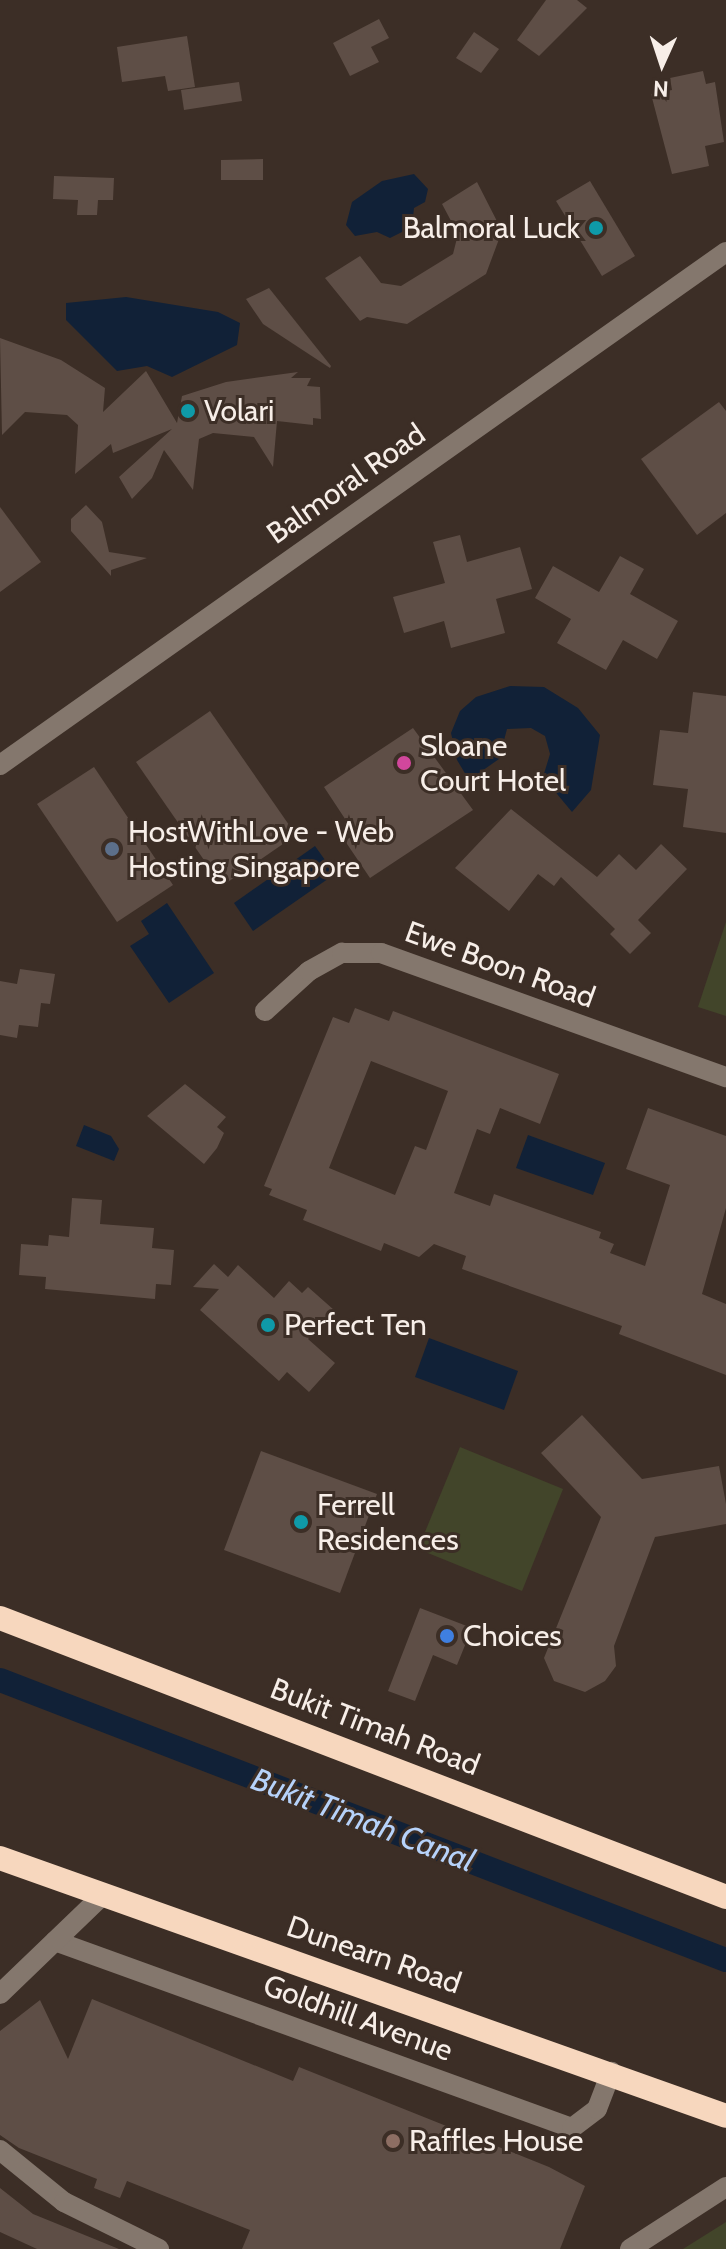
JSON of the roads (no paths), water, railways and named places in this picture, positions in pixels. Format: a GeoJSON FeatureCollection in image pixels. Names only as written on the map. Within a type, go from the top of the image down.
{"type":"FeatureCollection","features":[{"type":"Feature","properties":{"kind":"highway","name":"Bukit Timah Road"},"geometry":{"type":"LineString","coordinates":[[0,1618],[726,1897]]}},
{"type":"Feature","properties":{"kind":"highway","name":"Dunearn Road"},"geometry":{"type":"LineString","coordinates":[[0,1858],[611,2072],[726,2116]]}},
{"type":"Feature","properties":{"kind":"street","name":"Balmoral Road"},"geometry":{"type":"LineString","coordinates":[[0,765],[726,252]]}},
{"type":"Feature","properties":{"kind":"street","name":"Ewe Boon Road"},"geometry":{"type":"LineString","coordinates":[[265,1011],[309,971],[342,953],[381,953],[726,1077]]}},
{"type":"Feature","properties":{"kind":"street"},"geometry":{"type":"LineString","coordinates":[[0,1994],[104,1894]]}},
{"type":"Feature","properties":{"kind":"street","name":"Goldhill Avenue"},"geometry":{"type":"LineString","coordinates":[[55,1941],[572,2128],[597,2109],[611,2072]]}},
{"type":"Feature","properties":{"kind":"street"},"geometry":{"type":"LineString","coordinates":[[0,2150],[64,2202],[159,2249]]}},
{"type":"Feature","properties":{"kind":"street"},"geometry":{"type":"LineString","coordinates":[[630,2249],[726,2187]]}},
{"type":"Feature","properties":{"kind":"water"},"geometry":{"type":"Polygon","coordinates":[[[414,174],[428,189],[425,202],[414,208],[412,227],[390,238],[377,232],[355,236],[346,225],[352,202],[382,181],[414,174]]]}},
{"type":"Feature","properties":{"kind":"water"},"geometry":{"type":"Polygon","coordinates":[[[126,297],[218,312],[240,323],[237,345],[172,377],[147,366],[117,371],[66,320],[66,303],[126,297]]]}},
{"type":"Feature","properties":{"kind":"water"},"geometry":{"type":"Polygon","coordinates":[[[510,686],[544,687],[578,708],[600,735],[591,790],[572,812],[543,777],[550,754],[545,736],[531,728],[507,729],[499,759],[469,780],[457,760],[451,733],[460,711],[476,697],[510,686]]]}},
{"type":"Feature","properties":{"kind":"water"},"geometry":{"type":"Polygon","coordinates":[[[315,846],[335,874],[253,931],[234,903],[315,846]]]}},
{"type":"Feature","properties":{"kind":"water"},"geometry":{"type":"Polygon","coordinates":[[[167,903],[214,973],[169,1003],[130,946],[149,934],[141,921],[167,903]]]}},
{"type":"Feature","properties":{"kind":"water"},"geometry":{"type":"Polygon","coordinates":[[[84,1125],[111,1136],[119,1149],[114,1161],[76,1146],[84,1125]]]}},
{"type":"Feature","properties":{"kind":"water"},"geometry":{"type":"Polygon","coordinates":[[[528,1135],[605,1163],[593,1195],[516,1168],[528,1135]]]}},
{"type":"Feature","properties":{"kind":"water"},"geometry":{"type":"Polygon","coordinates":[[[429,1338],[518,1371],[504,1410],[415,1377],[429,1338]]]}},
{"type":"Feature","properties":{"kind":"waterway","name":"Bukit Timah Canal"},"geometry":{"type":"LineString","coordinates":[[0,1680],[726,1960]]}},
{"type":"Feature","properties":{"kind":"place","name":"Balmoral Luck"},"geometry":{"type":"Point","coordinates":[596,228]}},
{"type":"Feature","properties":{"kind":"place","name":"Volari"},"geometry":{"type":"Point","coordinates":[188,411]}},
{"type":"Feature","properties":{"kind":"place","name":"Sloane Court Hotel"},"geometry":{"type":"Point","coordinates":[404,763]}},
{"type":"Feature","properties":{"kind":"place","name":"HostWithLove - Web Hosting Singapore"},"geometry":{"type":"Point","coordinates":[112,849]}},
{"type":"Feature","properties":{"kind":"place","name":"Perfect Ten"},"geometry":{"type":"Point","coordinates":[268,1325]}},
{"type":"Feature","properties":{"kind":"place","name":"Ferrell Residences"},"geometry":{"type":"Point","coordinates":[301,1522]}},
{"type":"Feature","properties":{"kind":"place","name":"Choices"},"geometry":{"type":"Point","coordinates":[447,1636]}},
{"type":"Feature","properties":{"kind":"place","name":"Raffles House"},"geometry":{"type":"Point","coordinates":[393,2141]}}]}
